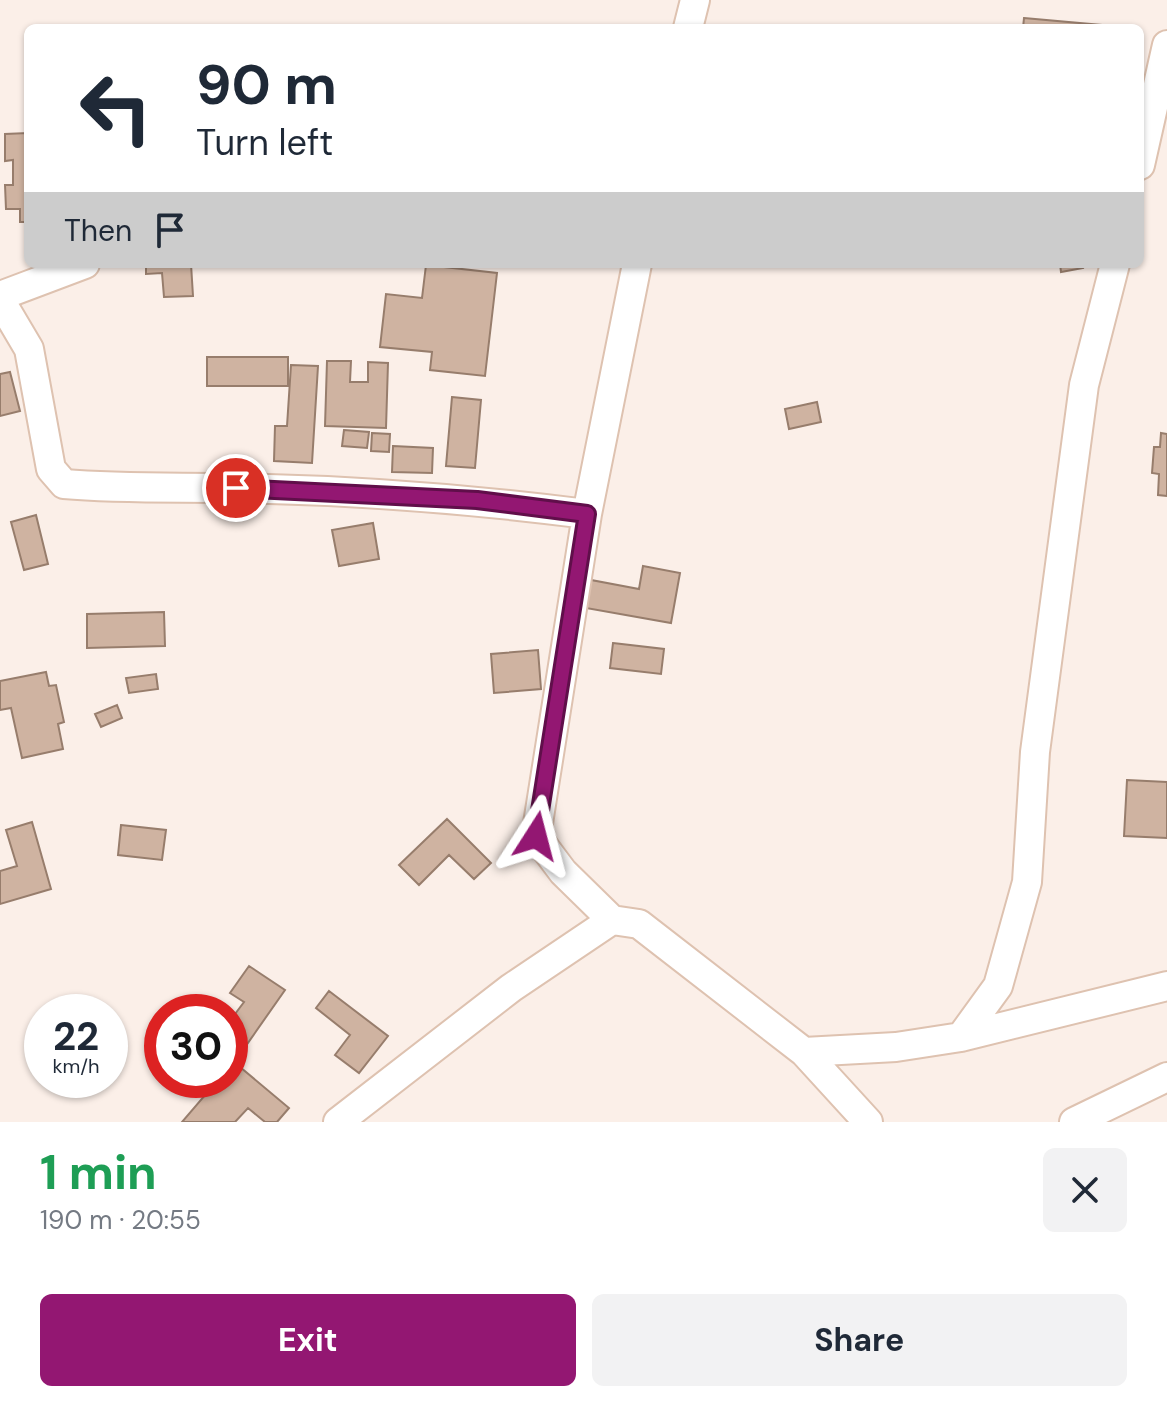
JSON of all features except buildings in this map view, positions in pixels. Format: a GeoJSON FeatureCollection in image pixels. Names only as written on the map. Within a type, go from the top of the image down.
{"type":"FeatureCollection","features":[{"type":"Feature","properties":{"kind":"street"},"geometry":{"type":"LineString","coordinates":[[689,24],[695,0]]}},
{"type":"Feature","properties":{"kind":"street"},"geometry":{"type":"LineString","coordinates":[[1144,147],[1167,45]]}},
{"type":"Feature","properties":{"kind":"street"},"geometry":{"type":"LineString","coordinates":[[75,268],[0,298],[29,349],[51,469],[64,484],[113,488],[236,488],[477,500],[587,514]]}},
{"type":"Feature","properties":{"kind":"street"},"geometry":{"type":"LineString","coordinates":[[636,268],[587,514],[536,836],[563,872],[612,920],[639,924],[804,1052],[868,1122]]}},
{"type":"Feature","properties":{"kind":"street"},"geometry":{"type":"LineString","coordinates":[[961,1037],[998,986],[1027,882],[1035,752],[1084,385],[1114,268]]}},
{"type":"Feature","properties":{"kind":"street"},"geometry":{"type":"LineString","coordinates":[[338,1122],[511,988],[612,920]]}},
{"type":"Feature","properties":{"kind":"street"},"geometry":{"type":"LineString","coordinates":[[804,1052],[896,1047],[961,1037],[1167,986]]}},
{"type":"Feature","properties":{"kind":"street"},"geometry":{"type":"LineString","coordinates":[[1074,1122],[1167,1077]]}},
{"type":"Feature","properties":{"kind":"route"},"geometry":{"type":"LineString","coordinates":[[236,488],[477,500],[587,514],[536,836]]}}]}
